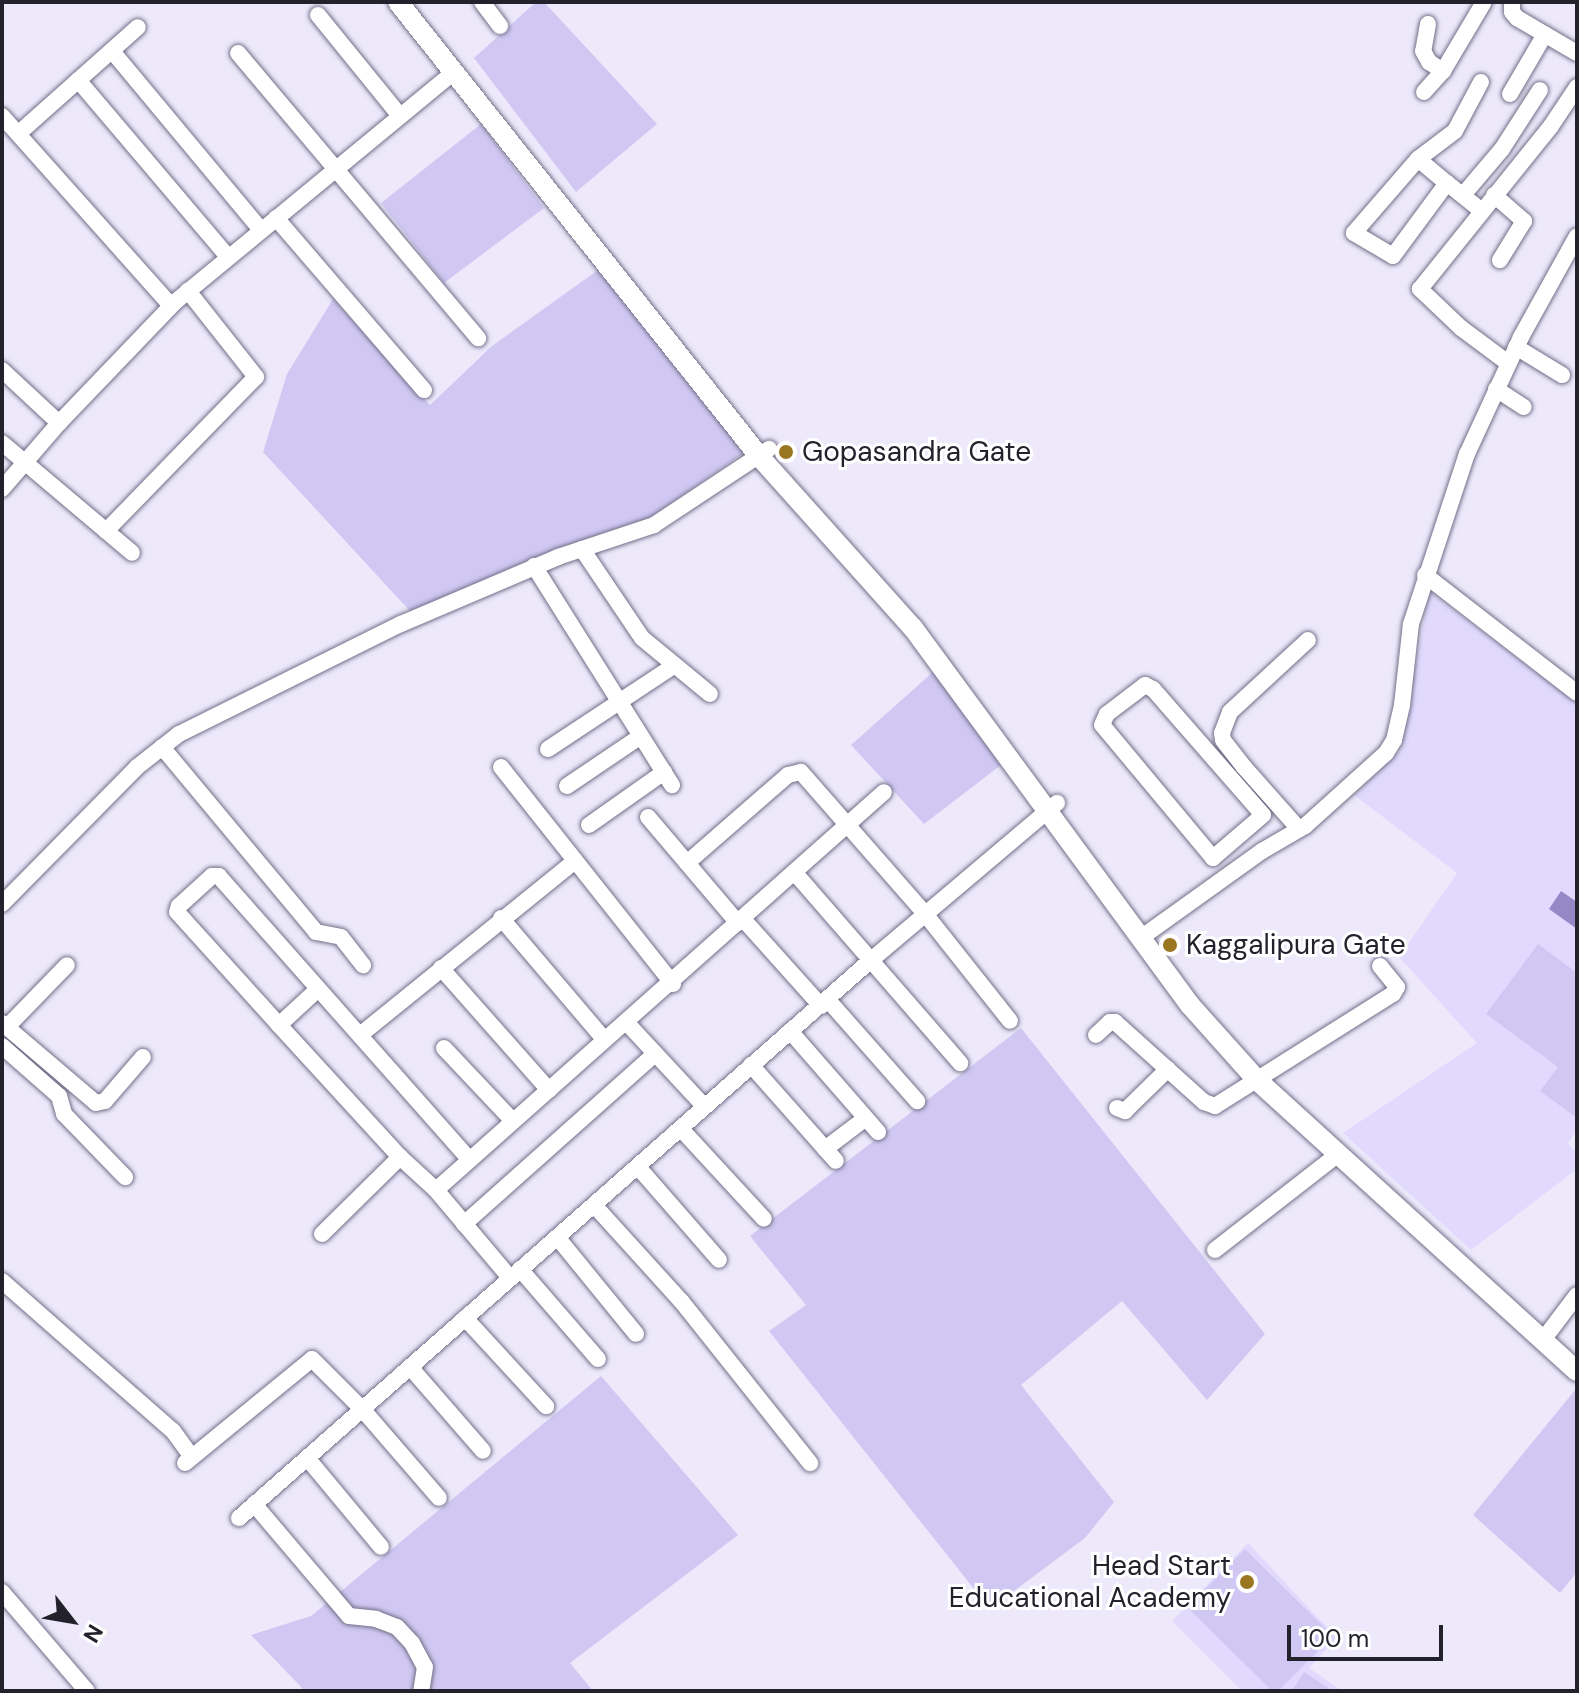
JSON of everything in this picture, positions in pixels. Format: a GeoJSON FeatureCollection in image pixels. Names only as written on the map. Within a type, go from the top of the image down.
{"type":"FeatureCollection","features":[{"type":"Feature","properties":{"kind":"main road"},"geometry":{"type":"LineString","coordinates":[[398,2],[764,452],[921,622],[1146,934],[1264,1078],[1337,1155],[1577,1371]]}},
{"type":"Feature","properties":{"kind":"main road"},"geometry":{"type":"LineString","coordinates":[[414,2],[764,452]]}},
{"type":"Feature","properties":{"kind":"main road"},"geometry":{"type":"LineString","coordinates":[[1264,1078],[1577,1357]]}},
{"type":"Feature","properties":{"kind":"street"},"geometry":{"type":"LineString","coordinates":[[482,2],[500,26]]}},
{"type":"Feature","properties":{"kind":"street"},"geometry":{"type":"LineString","coordinates":[[1512,2],[1512,12],[1517,18],[1577,53]]}},
{"type":"Feature","properties":{"kind":"street"},"geometry":{"type":"LineString","coordinates":[[1424,92],[1443,71],[1481,3]]}},
{"type":"Feature","properties":{"kind":"street"},"geometry":{"type":"LineString","coordinates":[[318,15],[400,116]]}},
{"type":"Feature","properties":{"kind":"street"},"geometry":{"type":"LineString","coordinates":[[1428,24],[1423,51],[1429,62],[1443,71]]}},
{"type":"Feature","properties":{"kind":"street"},"geometry":{"type":"LineString","coordinates":[[19,133],[138,27]]}},
{"type":"Feature","properties":{"kind":"street"},"geometry":{"type":"LineString","coordinates":[[1510,94],[1545,34]]}},
{"type":"Feature","properties":{"kind":"street"},"geometry":{"type":"LineString","coordinates":[[112,51],[261,230]]}},
{"type":"Feature","properties":{"kind":"street"},"geometry":{"type":"LineString","coordinates":[[238,53],[478,338]]}},
{"type":"Feature","properties":{"kind":"street"},"geometry":{"type":"LineString","coordinates":[[2,489],[59,423],[171,306],[454,72]]}},
{"type":"Feature","properties":{"kind":"street"},"geometry":{"type":"LineString","coordinates":[[78,80],[228,257]]}},
{"type":"Feature","properties":{"kind":"street"},"geometry":{"type":"LineString","coordinates":[[1447,183],[1393,256],[1354,233],[1418,159],[1455,131],[1481,82]]}},
{"type":"Feature","properties":{"kind":"street"},"geometry":{"type":"LineString","coordinates":[[1562,375],[1512,355],[1461,328],[1420,289],[1551,126],[1577,87]]}},
{"type":"Feature","properties":{"kind":"street"},"geometry":{"type":"LineString","coordinates":[[1463,195],[1502,149],[1540,90]]}},
{"type":"Feature","properties":{"kind":"street"},"geometry":{"type":"LineString","coordinates":[[2,116],[171,306]]}},
{"type":"Feature","properties":{"kind":"street"},"geometry":{"type":"LineString","coordinates":[[1418,159],[1482,211]]}},
{"type":"Feature","properties":{"kind":"street"},"geometry":{"type":"LineString","coordinates":[[1494,195],[1524,221],[1500,260]]}},
{"type":"Feature","properties":{"kind":"street"},"geometry":{"type":"LineString","coordinates":[[276,218],[424,390]]}},
{"type":"Feature","properties":{"kind":"street"},"geometry":{"type":"LineString","coordinates":[[1146,934],[1299,829],[1377,765],[1394,740],[1402,705],[1411,624],[1467,454],[1512,355],[1577,236]]}},
{"type":"Feature","properties":{"kind":"street"},"geometry":{"type":"LineString","coordinates":[[106,531],[256,377],[188,291]]}},
{"type":"Feature","properties":{"kind":"street"},"geometry":{"type":"LineString","coordinates":[[2,370],[59,423]]}},
{"type":"Feature","properties":{"kind":"street"},"geometry":{"type":"LineString","coordinates":[[1496,389],[1524,407]]}},
{"type":"Feature","properties":{"kind":"street"},"geometry":{"type":"LineString","coordinates":[[2,443],[132,553]]}},
{"type":"Feature","properties":{"kind":"street"},"geometry":{"type":"LineString","coordinates":[[2,904],[119,784],[162,747],[201,721],[401,624],[534,566],[654,525],[764,452]]}},
{"type":"Feature","properties":{"kind":"street"},"geometry":{"type":"LineString","coordinates":[[582,549],[642,638],[710,694]]}},
{"type":"Feature","properties":{"kind":"street"},"geometry":{"type":"LineString","coordinates":[[534,566],[668,779],[589,825]]}},
{"type":"Feature","properties":{"kind":"street"},"geometry":{"type":"LineString","coordinates":[[1425,575],[1577,693]]}},
{"type":"Feature","properties":{"kind":"street"},"geometry":{"type":"LineString","coordinates":[[1299,829],[1244,767],[1223,740],[1222,733],[1230,712],[1308,640]]}},
{"type":"Feature","properties":{"kind":"street"},"geometry":{"type":"LineString","coordinates":[[548,749],[675,665]]}},
{"type":"Feature","properties":{"kind":"street"},"geometry":{"type":"LineString","coordinates":[[1145,685],[1153,689],[1262,811],[1261,818],[1237,840],[1213,858],[1209,855],[1102,725],[1107,714],[1145,685]]}},
{"type":"Feature","properties":{"kind":"street"},"geometry":{"type":"LineString","coordinates":[[567,786],[641,736]]}},
{"type":"Feature","properties":{"kind":"street"},"geometry":{"type":"LineString","coordinates":[[162,747],[316,932],[341,937],[363,965]]}},
{"type":"Feature","properties":{"kind":"street"},"geometry":{"type":"LineString","coordinates":[[501,767],[673,984]]}},
{"type":"Feature","properties":{"kind":"street"},"geometry":{"type":"LineString","coordinates":[[687,863],[788,775],[801,772],[926,915],[1010,1021]]}},
{"type":"Feature","properties":{"kind":"street"},"geometry":{"type":"LineString","coordinates":[[436,1190],[604,1039],[673,984],[884,792]]}},
{"type":"Feature","properties":{"kind":"street"},"geometry":{"type":"LineString","coordinates":[[239,1518],[870,961],[1053,807]]}},
{"type":"Feature","properties":{"kind":"street"},"geometry":{"type":"LineString","coordinates":[[648,817],[740,921],[824,1003],[917,1101]]}},
{"type":"Feature","properties":{"kind":"street"},"geometry":{"type":"LineString","coordinates":[[1237,840],[1253,858]]}},
{"type":"Feature","properties":{"kind":"street"},"geometry":{"type":"LineString","coordinates":[[360,1035],[575,861]]}},
{"type":"Feature","properties":{"kind":"street"},"geometry":{"type":"LineString","coordinates":[[795,873],[960,1063]]}},
{"type":"Feature","properties":{"kind":"street"},"geometry":{"type":"LineString","coordinates":[[469,1159],[219,876],[212,876],[179,906],[177,912],[400,1157],[436,1190],[464,1224],[598,1359]]}},
{"type":"Feature","properties":{"kind":"street"},"geometry":{"type":"LineString","coordinates":[[501,918],[604,1039]]}},
{"type":"Feature","properties":{"kind":"street"},"geometry":{"type":"LineString","coordinates":[[67,965],[4,1025],[96,1103],[105,1101],[143,1057]]}},
{"type":"Feature","properties":{"kind":"street"},"geometry":{"type":"LineString","coordinates":[[1096,1035],[1110,1022],[1115,1022],[1204,1102],[1215,1106],[1264,1078],[1397,990],[1380,966]]}},
{"type":"Feature","properties":{"kind":"street"},"geometry":{"type":"LineString","coordinates":[[441,968],[549,1090]]}},
{"type":"Feature","properties":{"kind":"street"},"geometry":{"type":"LineString","coordinates":[[279,1025],[318,989]]}},
{"type":"Feature","properties":{"kind":"street"},"geometry":{"type":"LineString","coordinates":[[626,1022],[704,1106]]}},
{"type":"Feature","properties":{"kind":"street"},"geometry":{"type":"LineString","coordinates":[[790,1031],[878,1132]]}},
{"type":"Feature","properties":{"kind":"street"},"geometry":{"type":"LineString","coordinates":[[2,1046],[59,1096],[64,1114],[125,1177]]}},
{"type":"Feature","properties":{"kind":"street"},"geometry":{"type":"LineString","coordinates":[[444,1048],[513,1121]]}},
{"type":"Feature","properties":{"kind":"street"},"geometry":{"type":"LineString","coordinates":[[464,1224],[655,1054]]}},
{"type":"Feature","properties":{"kind":"street"},"geometry":{"type":"LineString","coordinates":[[751,1065],[830,1155],[866,1118]]}},
{"type":"Feature","properties":{"kind":"street"},"geometry":{"type":"LineString","coordinates":[[1117,1108],[1125,1111],[1168,1069]]}},
{"type":"Feature","properties":{"kind":"street"},"geometry":{"type":"LineString","coordinates":[[681,1129],[764,1219]]}},
{"type":"Feature","properties":{"kind":"street"},"geometry":{"type":"LineString","coordinates":[[1215,1250],[1337,1155]]}},
{"type":"Feature","properties":{"kind":"street"},"geometry":{"type":"LineString","coordinates":[[322,1234],[400,1157]]}},
{"type":"Feature","properties":{"kind":"street"},"geometry":{"type":"LineString","coordinates":[[638,1167],[719,1260]]}},
{"type":"Feature","properties":{"kind":"street"},"geometry":{"type":"LineString","coordinates":[[594,1205],[682,1302],[810,1463]]}},
{"type":"Feature","properties":{"kind":"street"},"geometry":{"type":"LineString","coordinates":[[557,1237],[636,1334]]}},
{"type":"Feature","properties":{"kind":"street"},"geometry":{"type":"LineString","coordinates":[[2,1281],[173,1431],[188,1460],[308,1360],[316,1360],[439,1498]]}},
{"type":"Feature","properties":{"kind":"street"},"geometry":{"type":"LineString","coordinates":[[1549,1332],[1577,1295]]}},
{"type":"Feature","properties":{"kind":"street"},"geometry":{"type":"LineString","coordinates":[[465,1318],[546,1406]]}},
{"type":"Feature","properties":{"kind":"street"},"geometry":{"type":"LineString","coordinates":[[410,1367],[483,1451]]}},
{"type":"Feature","properties":{"kind":"street"},"geometry":{"type":"LineString","coordinates":[[308,1459],[381,1547]]}},
{"type":"Feature","properties":{"kind":"street"},"geometry":{"type":"LineString","coordinates":[[254,1504],[349,1616],[376,1619],[397,1627],[425,1667],[421,1691]]}},
{"type":"Feature","properties":{"kind":"street"},"geometry":{"type":"LineString","coordinates":[[2,1592],[87,1691]]}},
{"type":"Feature","properties":{"kind":"shaded area"},"geometry":{"type":"Polygon","coordinates":[[[536,2],[544,2],[657,124],[576,192],[474,58],[536,2]]]}},
{"type":"Feature","properties":{"kind":"shaded area"},"geometry":{"type":"Polygon","coordinates":[[[481,124],[544,208],[444,283],[381,203],[481,124]]]}},
{"type":"Feature","properties":{"kind":"shaded area"},"geometry":{"type":"Polygon","coordinates":[[[598,270],[744,453],[644,522],[410,611],[263,452],[287,374],[333,299],[430,405],[492,346],[598,270]]]}},
{"type":"Feature","properties":{"kind":"shaded area"},"geometry":{"type":"Polygon","coordinates":[[[1429,592],[1577,703],[1577,1130],[1568,1143],[1577,1153],[1577,1169],[1471,1250],[1343,1133],[1477,1043],[1399,957],[1457,873],[1354,795],[1401,750],[1429,592]]]}},
{"type":"Feature","properties":{"kind":"shaded area"},"geometry":{"type":"Polygon","coordinates":[[[933,672],[1001,765],[924,824],[851,745],[933,672]]]}},
{"type":"Feature","properties":{"kind":"shaded area"},"geometry":{"type":"Polygon","coordinates":[[[1561,891],[1577,902],[1577,929],[1549,909],[1561,891]]]}},
{"type":"Feature","properties":{"kind":"shaded area"},"geometry":{"type":"Polygon","coordinates":[[[1538,944],[1577,973],[1577,1118],[1540,1091],[1558,1067],[1486,1014],[1538,944]]]}},
{"type":"Feature","properties":{"kind":"shaded area"},"geometry":{"type":"Polygon","coordinates":[[[1021,1028],[1265,1334],[1207,1400],[1122,1301],[1021,1385],[1114,1502],[1085,1538],[990,1609],[769,1331],[806,1305],[750,1236],[1021,1028]]]}},
{"type":"Feature","properties":{"kind":"shaded area"},"geometry":{"type":"Polygon","coordinates":[[[601,1376],[738,1535],[570,1663],[593,1691],[305,1691],[251,1635],[311,1616],[601,1376]]]}},
{"type":"Feature","properties":{"kind":"shaded area"},"geometry":{"type":"Polygon","coordinates":[[[1575,1390],[1577,1572],[1560,1593],[1473,1515],[1575,1390]]]}},
{"type":"Feature","properties":{"kind":"shaded area","name":"Head Start Educational Academy"},"geometry":{"type":"Polygon","coordinates":[[[1248,1543],[1337,1638],[1309,1668],[1342,1691],[1242,1691],[1172,1621],[1248,1543]]]}},
{"type":"Feature","properties":{"kind":"shaded area","name":"Head Start Educational Academy"},"geometry":{"type":"Polygon","coordinates":[[[1245,1549],[1333,1636],[1278,1691],[1272,1691],[1187,1607],[1245,1549]]]}},
{"type":"Feature","properties":{"kind":"shaded area"},"geometry":{"type":"Polygon","coordinates":[[[1304,1672],[1333,1691],[1292,1691],[1304,1672]]]}},
{"type":"Feature","properties":{"kind":"place","name":"Gopasandra Gate"},"geometry":{"type":"Point","coordinates":[786,452]}},
{"type":"Feature","properties":{"kind":"place","name":"Kaggalipura Gate"},"geometry":{"type":"Point","coordinates":[1170,945]}},
{"type":"Feature","properties":{"kind":"place","name":"Head Start Educational Academy"},"geometry":{"type":"Point","coordinates":[1247,1582]}}]}
